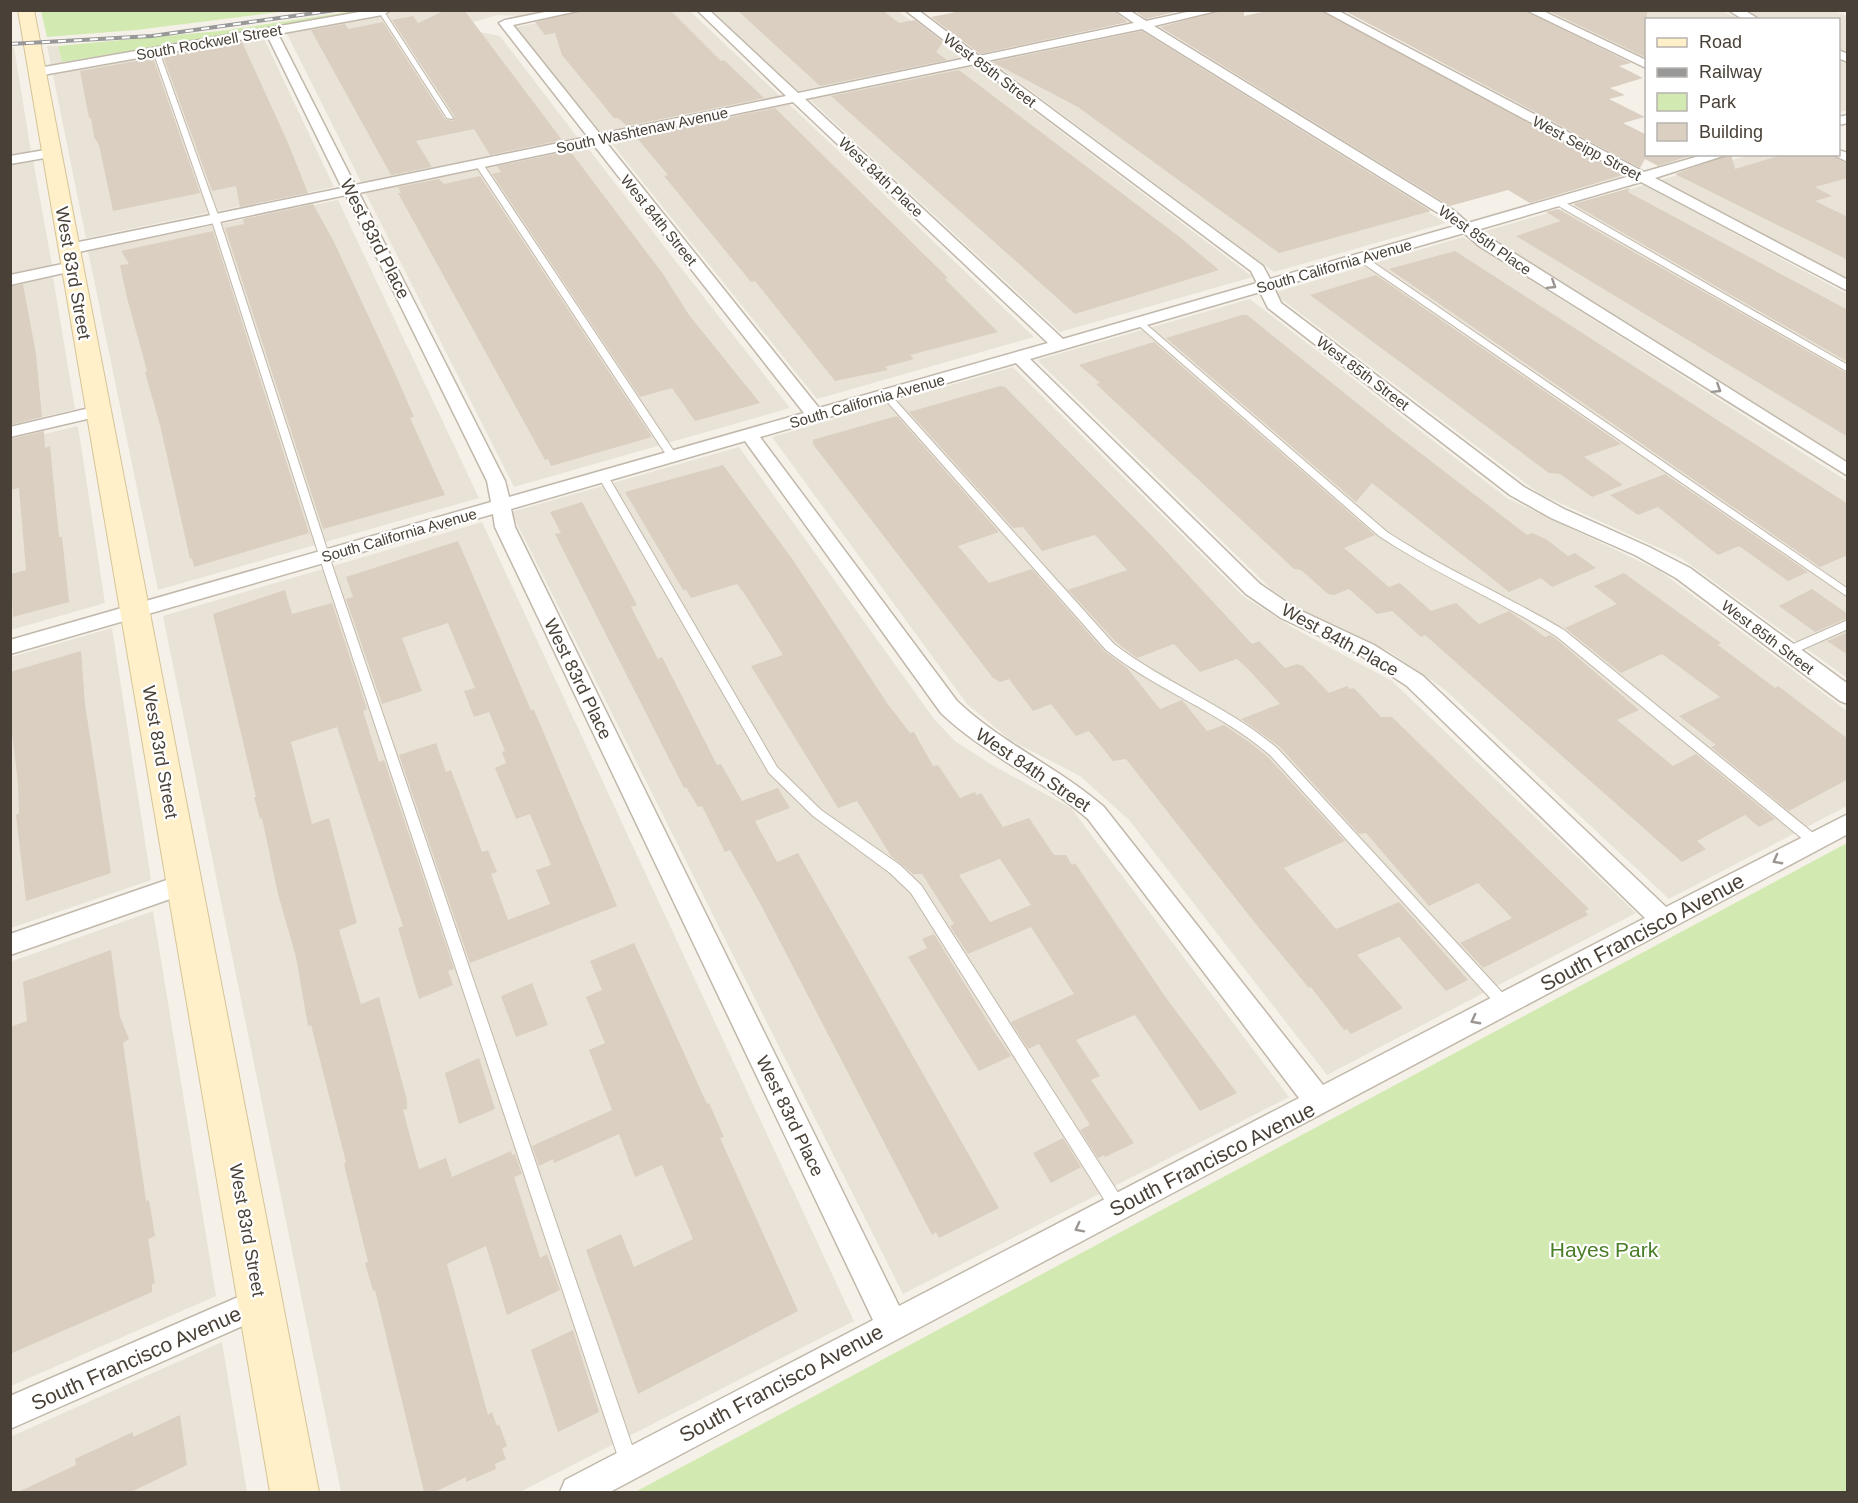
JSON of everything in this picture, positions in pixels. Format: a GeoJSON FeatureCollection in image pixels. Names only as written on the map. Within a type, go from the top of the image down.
{"type":"FeatureCollection","features":[{"type":"Feature","properties":{"kind":"street","name":"West 83rd Street"},"geometry":{"type":"LineString","coordinates":[[26,10],[295,1492]]}},
{"type":"Feature","properties":{"kind":"street","name":"West 84th Street"},"geometry":{"type":"LineString","coordinates":[[577,10],[505,23],[815,416]]}},
{"type":"Feature","properties":{"kind":"street","name":"West 84th Place"},"geometry":{"type":"LineString","coordinates":[[702,10],[1060,345]]}},
{"type":"Feature","properties":{"kind":"street","name":"West 85th Street"},"geometry":{"type":"LineString","coordinates":[[910,10],[1258,268],[1274,305],[1517,491],[1549,510],[1659,558],[1848,696]]}},
{"type":"Feature","properties":{"kind":"street","name":"West 85th Place"},"geometry":{"type":"LineString","coordinates":[[1120,10],[1448,213],[1484,243],[1848,471]]}},
{"type":"Feature","properties":{"kind":"street","name":"South Washtenaw Avenue"},"geometry":{"type":"LineString","coordinates":[[10,280],[70,258],[215,218],[1215,10]]}},
{"type":"Feature","properties":{"kind":"street","name":"West Seipp Street"},"geometry":{"type":"LineString","coordinates":[[1327,10],[1848,286]]}},
{"type":"Feature","properties":{"kind":"street"},"geometry":{"type":"LineString","coordinates":[[1531,10],[1645,63]]}},
{"type":"Feature","properties":{"kind":"street"},"geometry":{"type":"LineString","coordinates":[[1733,10],[1751,18]]}},
{"type":"Feature","properties":{"kind":"street","name":"South Rockwell Street"},"geometry":{"type":"LineString","coordinates":[[37,72],[382,12]]}},
{"type":"Feature","properties":{"kind":"street","name":"West 83rd Place"},"geometry":{"type":"LineString","coordinates":[[271,31],[496,481],[505,527],[892,1325]]}},
{"type":"Feature","properties":{"kind":"street"},"geometry":{"type":"LineString","coordinates":[[10,160],[51,153]]}},
{"type":"Feature","properties":{"kind":"street","name":"South California Avenue"},"geometry":{"type":"LineString","coordinates":[[10,647],[1716,156]]}},
{"type":"Feature","properties":{"kind":"street","name":"West 84th Place"},"geometry":{"type":"LineString","coordinates":[[1019,357],[1253,589],[1288,613],[1367,650],[1415,681],[1664,920]]}},
{"type":"Feature","properties":{"kind":"street"},"geometry":{"type":"LineString","coordinates":[[10,432],[98,411]]}},
{"type":"Feature","properties":{"kind":"street","name":"West 84th Street"},"geometry":{"type":"LineString","coordinates":[[750,434],[950,707],[966,725],[985,739],[1058,783],[1096,813],[1320,1103]]}},
{"type":"Feature","properties":{"kind":"street","name":"South Francisco Avenue"},"geometry":{"type":"LineString","coordinates":[[577,1492],[892,1325],[1320,1103],[1848,823]]}},
{"type":"Feature","properties":{"kind":"street"},"geometry":{"type":"LineString","coordinates":[[10,945],[184,884]]}},
{"type":"Feature","properties":{"kind":"street","name":"South Francisco Avenue"},"geometry":{"type":"LineString","coordinates":[[10,1413],[261,1302]]}},
{"type":"Feature","properties":{"kind":"lane"},"geometry":{"type":"LineString","coordinates":[[382,12],[450,118]]}},
{"type":"Feature","properties":{"kind":"lane"},"geometry":{"type":"LineString","coordinates":[[156,51],[215,218],[325,556],[629,1464]]}},
{"type":"Feature","properties":{"kind":"lane"},"geometry":{"type":"LineString","coordinates":[[479,164],[672,456]]}},
{"type":"Feature","properties":{"kind":"lane"},"geometry":{"type":"LineString","coordinates":[[1558,202],[1848,369]]}},
{"type":"Feature","properties":{"kind":"lane"},"geometry":{"type":"LineString","coordinates":[[1361,258],[1848,594]]}},
{"type":"Feature","properties":{"kind":"lane"},"geometry":{"type":"LineString","coordinates":[[1140,322],[1383,534],[1409,552],[1537,618],[1560,633],[1814,841]]}},
{"type":"Feature","properties":{"kind":"lane"},"geometry":{"type":"LineString","coordinates":[[886,395],[1110,647],[1128,661],[1253,734],[1282,761],[1504,1005]]}},
{"type":"Feature","properties":{"kind":"lane"},"geometry":{"type":"LineString","coordinates":[[603,476],[773,770],[817,813],[895,869],[916,889],[933,912],[1118,1207]]}},
{"type":"Feature","properties":{"kind":"lane"},"geometry":{"type":"LineString","coordinates":[[1788,651],[1848,624]]}},
{"type":"Feature","properties":{"kind":"shaded area"},"geometry":{"type":"Polygon","coordinates":[[[1719,10],[1739,18],[1645,18],[1645,60],[1541,11],[1719,10]]]}},
{"type":"Feature","properties":{"kind":"shaded area"},"geometry":{"type":"Polygon","coordinates":[[[376,11],[558,11],[526,16],[497,15],[474,22],[472,27],[480,32],[500,36],[578,138],[362,184],[283,26],[376,11]]]}},
{"type":"Feature","properties":{"kind":"shaded area"},"geometry":{"type":"Polygon","coordinates":[[[605,11],[690,11],[780,96],[601,132],[515,27],[605,11]]]}},
{"type":"Feature","properties":{"kind":"shaded area"},"geometry":{"type":"Polygon","coordinates":[[[710,11],[898,11],[961,58],[798,91],[710,11]]]}},
{"type":"Feature","properties":{"kind":"shaded area"},"geometry":{"type":"Polygon","coordinates":[[[1742,11],[1834,11],[1847,16],[1847,54],[1840,50],[1840,18],[1761,18],[1742,11]]]}},
{"type":"Feature","properties":{"kind":"shaded area"},"geometry":{"type":"Polygon","coordinates":[[[260,30],[334,187],[86,238],[47,46],[58,46],[62,62],[260,30]]]}},
{"type":"Feature","properties":{"kind":"shaded area"},"geometry":{"type":"Polygon","coordinates":[[[1139,31],[1446,223],[1274,272],[992,62],[1139,31]]]}},
{"type":"Feature","properties":{"kind":"shaded area"},"geometry":{"type":"Polygon","coordinates":[[[14,47],[31,152],[11,156],[10,48],[14,47]]]}},
{"type":"Feature","properties":{"kind":"shaded area"},"geometry":{"type":"Polygon","coordinates":[[[1840,60],[1847,64],[1848,110],[1840,112],[1840,60]]]}},
{"type":"Feature","properties":{"kind":"shaded area"},"geometry":{"type":"Polygon","coordinates":[[[974,66],[1253,277],[1060,332],[809,99],[974,66]]]}},
{"type":"Feature","properties":{"kind":"shaded area"},"geometry":{"type":"Polygon","coordinates":[[[789,104],[1034,337],[817,399],[609,140],[789,104]]]}},
{"type":"Feature","properties":{"kind":"shaded area"},"geometry":{"type":"Polygon","coordinates":[[[587,147],[790,408],[514,487],[365,192],[587,147]]]}},
{"type":"Feature","properties":{"kind":"shaded area"},"geometry":{"type":"Polygon","coordinates":[[[1746,156],[1829,156],[1847,164],[1847,279],[1660,180],[1746,156]]]}},
{"type":"Feature","properties":{"kind":"shaded area"},"geometry":{"type":"Polygon","coordinates":[[[33,160],[52,265],[11,274],[11,165],[33,160]]]}},
{"type":"Feature","properties":{"kind":"shaded area"},"geometry":{"type":"Polygon","coordinates":[[[1644,185],[1847,294],[1847,461],[1479,233],[1644,185]]]}},
{"type":"Feature","properties":{"kind":"shaded area"},"geometry":{"type":"Polygon","coordinates":[[[338,200],[479,498],[158,590],[88,251],[338,200]]]}},
{"type":"Feature","properties":{"kind":"shaded area"},"geometry":{"type":"Polygon","coordinates":[[[1463,237],[1847,481],[1847,678],[1681,558],[1540,494],[1273,293],[1463,237]]]}},
{"type":"Feature","properties":{"kind":"shaded area"},"geometry":{"type":"Polygon","coordinates":[[[53,277],[75,409],[11,425],[10,286],[53,277]]]}},
{"type":"Feature","properties":{"kind":"shaded area"},"geometry":{"type":"Polygon","coordinates":[[[1250,299],[1507,498],[1660,571],[1847,711],[1847,806],[1669,899],[1444,689],[1390,652],[1319,621],[1272,590],[1037,360],[1250,299]]]}},
{"type":"Feature","properties":{"kind":"shaded area"},"geometry":{"type":"Polygon","coordinates":[[[1013,367],[1243,596],[1290,626],[1392,681],[1636,913],[1327,1075],[1129,820],[1080,776],[1010,740],[967,704],[772,437],[1013,367]]]}},
{"type":"Feature","properties":{"kind":"shaded area"},"geometry":{"type":"Polygon","coordinates":[[[78,426],[105,603],[11,630],[10,442],[78,426]]]}},
{"type":"Feature","properties":{"kind":"shaded area"},"geometry":{"type":"Polygon","coordinates":[[[739,447],[934,719],[955,741],[992,765],[1071,808],[1289,1097],[903,1294],[511,512],[739,447]]]}},
{"type":"Feature","properties":{"kind":"shaded area"},"geometry":{"type":"Polygon","coordinates":[[[482,522],[854,1321],[520,1492],[341,1492],[163,616],[482,522]]]}},
{"type":"Feature","properties":{"kind":"shaded area"},"geometry":{"type":"Polygon","coordinates":[[[112,628],[151,880],[11,928],[11,657],[112,628]]]}},
{"type":"Feature","properties":{"kind":"shaded area"},"geometry":{"type":"Polygon","coordinates":[[[153,911],[216,1296],[11,1386],[10,962],[153,911]]]}},
{"type":"Feature","properties":{"kind":"shaded area"},"geometry":{"type":"Polygon","coordinates":[[[222,1342],[247,1492],[11,1492],[10,1437],[222,1342]]]}},
{"type":"Feature","properties":{"kind":"green space"},"geometry":{"type":"Polygon","coordinates":[[[41,10],[287,11],[136,30],[47,37],[41,10]]]}},
{"type":"Feature","properties":{"kind":"green space"},"geometry":{"type":"Polygon","coordinates":[[[355,11],[376,11],[62,62],[58,46],[220,31],[355,11]]]}},
{"type":"Feature","properties":{"kind":"green space","name":"Hayes Park"},"geometry":{"type":"Polygon","coordinates":[[[1847,843],[1847,1492],[635,1492],[1847,843]]]}},
{"type":"Feature","properties":{"kind":"building"},"geometry":{"type":"Polygon","coordinates":[[[446,10],[464,10],[562,140],[490,155],[474,129],[416,141],[432,167],[391,175],[311,30],[345,24],[348,29],[383,22],[445,119],[452,121],[455,117],[392,20],[413,16],[418,23],[446,10]]]}},
{"type":"Feature","properties":{"kind":"building"},"geometry":{"type":"Polygon","coordinates":[[[584,10],[670,10],[721,61],[724,60],[764,98],[627,126],[618,118],[614,118],[562,55],[555,33],[545,35],[535,22],[584,10]]]}},
{"type":"Feature","properties":{"kind":"building"},"geometry":{"type":"Polygon","coordinates":[[[737,10],[882,10],[899,23],[915,20],[943,42],[936,52],[947,60],[820,86],[737,10]]]}},
{"type":"Feature","properties":{"kind":"building"},"geometry":{"type":"Polygon","coordinates":[[[966,10],[1113,10],[1128,22],[980,54],[931,17],[966,10]]]}},
{"type":"Feature","properties":{"kind":"building"},"geometry":{"type":"Polygon","coordinates":[[[1134,10],[1183,10],[1146,19],[1134,10]]]}},
{"type":"Feature","properties":{"kind":"building"},"geometry":{"type":"Polygon","coordinates":[[[1222,10],[1244,10],[1244,16],[1271,10],[1320,10],[1624,175],[1530,203],[1508,190],[1450,206],[1160,27],[1222,10]]]}},
{"type":"Feature","properties":{"kind":"building"},"geometry":{"type":"Polygon","coordinates":[[[1343,10],[1524,10],[1631,63],[1619,66],[1643,78],[1610,88],[1625,95],[1609,99],[1645,117],[1623,123],[1645,134],[1645,156],[1690,156],[1658,166],[1645,159],[1640,168],[1343,10]]]}},
{"type":"Feature","properties":{"kind":"building"},"geometry":{"type":"Polygon","coordinates":[[[1547,10],[1647,10],[1645,57],[1547,10]]]}},
{"type":"Feature","properties":{"kind":"building"},"geometry":{"type":"Polygon","coordinates":[[[1142,31],[1431,211],[1279,253],[1078,107],[992,62],[1142,31]]]}},
{"type":"Feature","properties":{"kind":"building"},"geometry":{"type":"Polygon","coordinates":[[[242,42],[308,193],[240,207],[236,186],[212,191],[163,56],[242,42]]]}},
{"type":"Feature","properties":{"kind":"building"},"geometry":{"type":"Polygon","coordinates":[[[153,58],[200,193],[113,211],[99,145],[94,137],[91,118],[89,118],[80,71],[153,58]]]}},
{"type":"Feature","properties":{"kind":"building"},"geometry":{"type":"Polygon","coordinates":[[[959,70],[1181,238],[1219,270],[1075,314],[831,96],[959,70]]]}},
{"type":"Feature","properties":{"kind":"building"},"geometry":{"type":"Polygon","coordinates":[[[775,108],[948,278],[945,279],[998,332],[910,355],[914,359],[885,367],[888,370],[835,381],[755,281],[751,282],[664,176],[668,175],[636,137],[775,108]]]}},
{"type":"Feature","properties":{"kind":"building"},"geometry":{"type":"Polygon","coordinates":[[[570,151],[663,274],[689,315],[760,403],[695,421],[672,388],[640,397],[492,174],[501,172],[497,166],[570,151]]]}},
{"type":"Feature","properties":{"kind":"building"},"geometry":{"type":"Polygon","coordinates":[[[1725,156],[1732,156],[1735,169],[1778,156],[1834,156],[1848,164],[1848,178],[1815,187],[1832,196],[1815,201],[1848,217],[1848,260],[1675,174],[1725,156]]]}},
{"type":"Feature","properties":{"kind":"building"},"geometry":{"type":"Polygon","coordinates":[[[480,176],[652,437],[551,466],[548,459],[545,460],[398,193],[401,193],[398,187],[439,179],[444,184],[480,176]]]}},
{"type":"Feature","properties":{"kind":"building"},"geometry":{"type":"Polygon","coordinates":[[[1630,188],[1628,192],[1848,310],[1848,362],[1573,204],[1630,188]]]}},
{"type":"Feature","properties":{"kind":"building"},"geometry":{"type":"Polygon","coordinates":[[[313,204],[334,242],[393,369],[414,417],[410,418],[445,495],[323,529],[225,228],[244,224],[243,219],[313,204]]]}},
{"type":"Feature","properties":{"kind":"building"},"geometry":{"type":"Polygon","coordinates":[[[1558,209],[1848,374],[1848,437],[1516,236],[1561,221],[1546,212],[1558,209]]]}},
{"type":"Feature","properties":{"kind":"building"},"geometry":{"type":"Polygon","coordinates":[[[213,231],[309,533],[194,567],[192,558],[190,559],[160,425],[120,265],[129,264],[121,251],[213,231]]]}},
{"type":"Feature","properties":{"kind":"building"},"geometry":{"type":"Polygon","coordinates":[[[1455,251],[1848,504],[1848,555],[1820,567],[1389,269],[1455,251]]]}},
{"type":"Feature","properties":{"kind":"building"},"geometry":{"type":"Polygon","coordinates":[[[1376,275],[1621,444],[1584,457],[1623,485],[1592,497],[1560,474],[1549,473],[1310,295],[1376,275]]]}},
{"type":"Feature","properties":{"kind":"building"},"geometry":{"type":"Polygon","coordinates":[[[23,284],[36,354],[42,417],[10,425],[10,287],[23,284]]]}},
{"type":"Feature","properties":{"kind":"building"},"geometry":{"type":"Polygon","coordinates":[[[1247,315],[1527,535],[1532,533],[1546,539],[1568,556],[1575,553],[1596,568],[1552,587],[1541,578],[1509,592],[1372,483],[1356,502],[1166,338],[1247,315]]]}},
{"type":"Feature","properties":{"kind":"building"},"geometry":{"type":"Polygon","coordinates":[[[1154,342],[1375,535],[1344,548],[1389,587],[1400,583],[1431,611],[1456,603],[1479,624],[1509,611],[1545,637],[1550,635],[1555,638],[1639,710],[1617,720],[1673,766],[1696,754],[1775,819],[1759,827],[1745,815],[1697,841],[1706,849],[1682,862],[1425,635],[1421,637],[1392,611],[1377,614],[1349,589],[1334,595],[1328,594],[1301,570],[1294,569],[1096,384],[1100,383],[1079,365],[1154,342]]]}},
{"type":"Feature","properties":{"kind":"building"},"geometry":{"type":"Polygon","coordinates":[[[1000,386],[1005,387],[1153,537],[1252,644],[1259,641],[1285,668],[1297,664],[1303,666],[1329,693],[1347,686],[1350,689],[1354,688],[1381,717],[1392,717],[1589,909],[1585,911],[1588,915],[1483,968],[1460,943],[1512,918],[1478,883],[1429,906],[1366,833],[1359,834],[1280,747],[1241,719],[1280,704],[1237,659],[1200,672],[1174,644],[1137,658],[1116,642],[1068,590],[1127,570],[1095,535],[1042,551],[1023,527],[1013,528],[909,412],[1000,386]]]}},
{"type":"Feature","properties":{"kind":"building"},"geometry":{"type":"Polygon","coordinates":[[[897,416],[999,532],[958,546],[989,583],[1032,569],[1104,651],[1127,668],[1160,709],[1182,700],[1207,731],[1224,725],[1249,742],[1268,757],[1345,841],[1284,868],[1336,929],[1399,902],[1468,980],[1446,991],[1399,937],[1357,955],[1403,1008],[1351,1034],[1347,1029],[1344,1030],[1311,987],[1309,988],[1255,923],[1126,759],[1113,761],[1089,731],[1076,736],[1051,704],[1033,711],[1009,679],[1000,682],[993,678],[812,443],[814,442],[812,440],[897,416]]]}},
{"type":"Feature","properties":{"kind":"building"},"geometry":{"type":"Polygon","coordinates":[[[44,431],[45,448],[50,446],[59,537],[62,537],[69,602],[13,617],[11,574],[26,570],[19,488],[10,490],[10,439],[44,431]]]}},
{"type":"Feature","properties":{"kind":"building"},"geometry":{"type":"Polygon","coordinates":[[[723,465],[793,560],[887,703],[910,733],[914,732],[933,766],[938,765],[960,798],[975,792],[976,795],[981,793],[1003,827],[1029,818],[1054,855],[1066,855],[1072,865],[1075,863],[1164,995],[1237,1093],[1200,1111],[1135,1015],[1076,1040],[1100,1076],[1091,1080],[1134,1143],[1098,1158],[1080,1130],[1090,1125],[1039,1044],[1028,1049],[1011,1022],[1074,994],[1031,927],[968,954],[950,926],[954,924],[922,874],[913,874],[891,856],[857,801],[838,808],[751,666],[783,655],[746,596],[737,584],[691,598],[686,590],[683,590],[625,492],[723,465]],[[1000,859],[959,875],[990,922],[1031,905],[1000,859]]]}},
{"type":"Feature","properties":{"kind":"building"},"geometry":{"type":"Polygon","coordinates":[[[1665,474],[1808,572],[1788,581],[1739,546],[1718,555],[1658,507],[1638,515],[1610,495],[1665,474]]]}},
{"type":"Feature","properties":{"kind":"building"},"geometry":{"type":"Polygon","coordinates":[[[582,502],[637,605],[631,607],[658,659],[662,657],[717,765],[721,764],[742,801],[778,788],[790,808],[755,821],[777,862],[798,853],[999,1208],[939,1238],[936,1232],[932,1235],[761,905],[730,850],[725,852],[702,806],[698,807],[686,787],[684,788],[555,534],[561,533],[550,512],[582,502]]]}},
{"type":"Feature","properties":{"kind":"building"},"geometry":{"type":"Polygon","coordinates":[[[458,541],[531,710],[534,710],[617,906],[470,963],[399,755],[436,743],[446,772],[451,770],[482,852],[488,850],[497,872],[491,874],[508,920],[550,904],[536,870],[551,865],[530,814],[516,819],[495,768],[506,763],[502,752],[505,751],[489,712],[474,717],[464,691],[475,688],[448,623],[402,638],[422,691],[382,704],[346,599],[353,597],[346,577],[458,541]]]}},
{"type":"Feature","properties":{"kind":"building"},"geometry":{"type":"Polygon","coordinates":[[[1624,573],[1721,643],[1718,645],[1775,688],[1778,686],[1848,739],[1848,779],[1789,811],[1711,747],[1716,745],[1679,716],[1720,697],[1662,654],[1621,673],[1565,628],[1617,604],[1594,586],[1624,573]]]}},
{"type":"Feature","properties":{"kind":"building"},"geometry":{"type":"Polygon","coordinates":[[[1812,589],[1848,614],[1848,618],[1815,632],[1779,606],[1812,589]]]}},
{"type":"Feature","properties":{"kind":"building"},"geometry":{"type":"Polygon","coordinates":[[[285,590],[292,614],[332,603],[367,709],[363,711],[379,762],[384,760],[454,969],[448,971],[453,985],[419,999],[398,928],[403,926],[337,727],[291,742],[312,824],[329,818],[357,923],[339,930],[361,1004],[379,997],[407,1100],[407,1109],[403,1110],[419,1169],[446,1158],[452,1177],[511,1151],[512,1155],[515,1154],[522,1174],[514,1177],[540,1258],[547,1254],[560,1290],[507,1315],[486,1246],[447,1264],[488,1415],[492,1412],[507,1446],[502,1449],[506,1459],[495,1464],[496,1469],[466,1482],[466,1477],[435,1492],[424,1492],[375,1290],[373,1291],[365,1263],[368,1262],[344,1164],[346,1162],[311,1025],[308,1026],[296,957],[278,894],[262,818],[260,819],[254,797],[256,797],[213,614],[285,590]]]}},
{"type":"Feature","properties":{"kind":"building"},"geometry":{"type":"Polygon","coordinates":[[[1848,632],[1848,655],[1827,641],[1848,632]]]}},
{"type":"Feature","properties":{"kind":"building"},"geometry":{"type":"Polygon","coordinates":[[[81,651],[85,704],[111,873],[26,901],[16,815],[19,813],[18,784],[10,715],[10,672],[81,651]]]}},
{"type":"Feature","properties":{"kind":"building"},"geometry":{"type":"Polygon","coordinates":[[[934,934],[1011,1056],[979,1071],[908,957],[927,948],[922,939],[934,934]]]}},
{"type":"Feature","properties":{"kind":"building"},"geometry":{"type":"Polygon","coordinates":[[[634,943],[707,1104],[709,1103],[724,1137],[720,1138],[798,1311],[638,1394],[586,1250],[621,1234],[634,1267],[693,1239],[662,1165],[635,1177],[619,1134],[554,1163],[553,1159],[539,1166],[532,1146],[612,1110],[589,1050],[605,1043],[586,997],[602,990],[590,961],[634,943]]]}},
{"type":"Feature","properties":{"kind":"building"},"geometry":{"type":"Polygon","coordinates":[[[111,950],[120,1017],[129,1039],[123,1043],[146,1201],[149,1200],[155,1236],[148,1239],[155,1283],[152,1284],[152,1292],[10,1354],[10,1027],[27,1021],[23,982],[111,950]]]}},
{"type":"Feature","properties":{"kind":"building"},"geometry":{"type":"Polygon","coordinates":[[[532,983],[548,1025],[516,1037],[501,996],[532,983]]]}},
{"type":"Feature","properties":{"kind":"building"},"geometry":{"type":"Polygon","coordinates":[[[479,1058],[495,1109],[459,1124],[445,1073],[479,1058]]]}},
{"type":"Feature","properties":{"kind":"building"},"geometry":{"type":"Polygon","coordinates":[[[1063,1138],[1081,1167],[1051,1183],[1033,1153],[1063,1138]]]}},
{"type":"Feature","properties":{"kind":"building"},"geometry":{"type":"Polygon","coordinates":[[[573,1330],[599,1412],[558,1432],[531,1350],[573,1330]]]}},
{"type":"Feature","properties":{"kind":"building"},"geometry":{"type":"Polygon","coordinates":[[[180,1415],[187,1465],[131,1492],[18,1492],[76,1465],[75,1459],[133,1432],[133,1437],[180,1415]]]}},
{"type":"Feature","properties":{"kind":"railway"},"geometry":{"type":"LineString","coordinates":[[10,44],[152,36],[336,10]]}}]}
